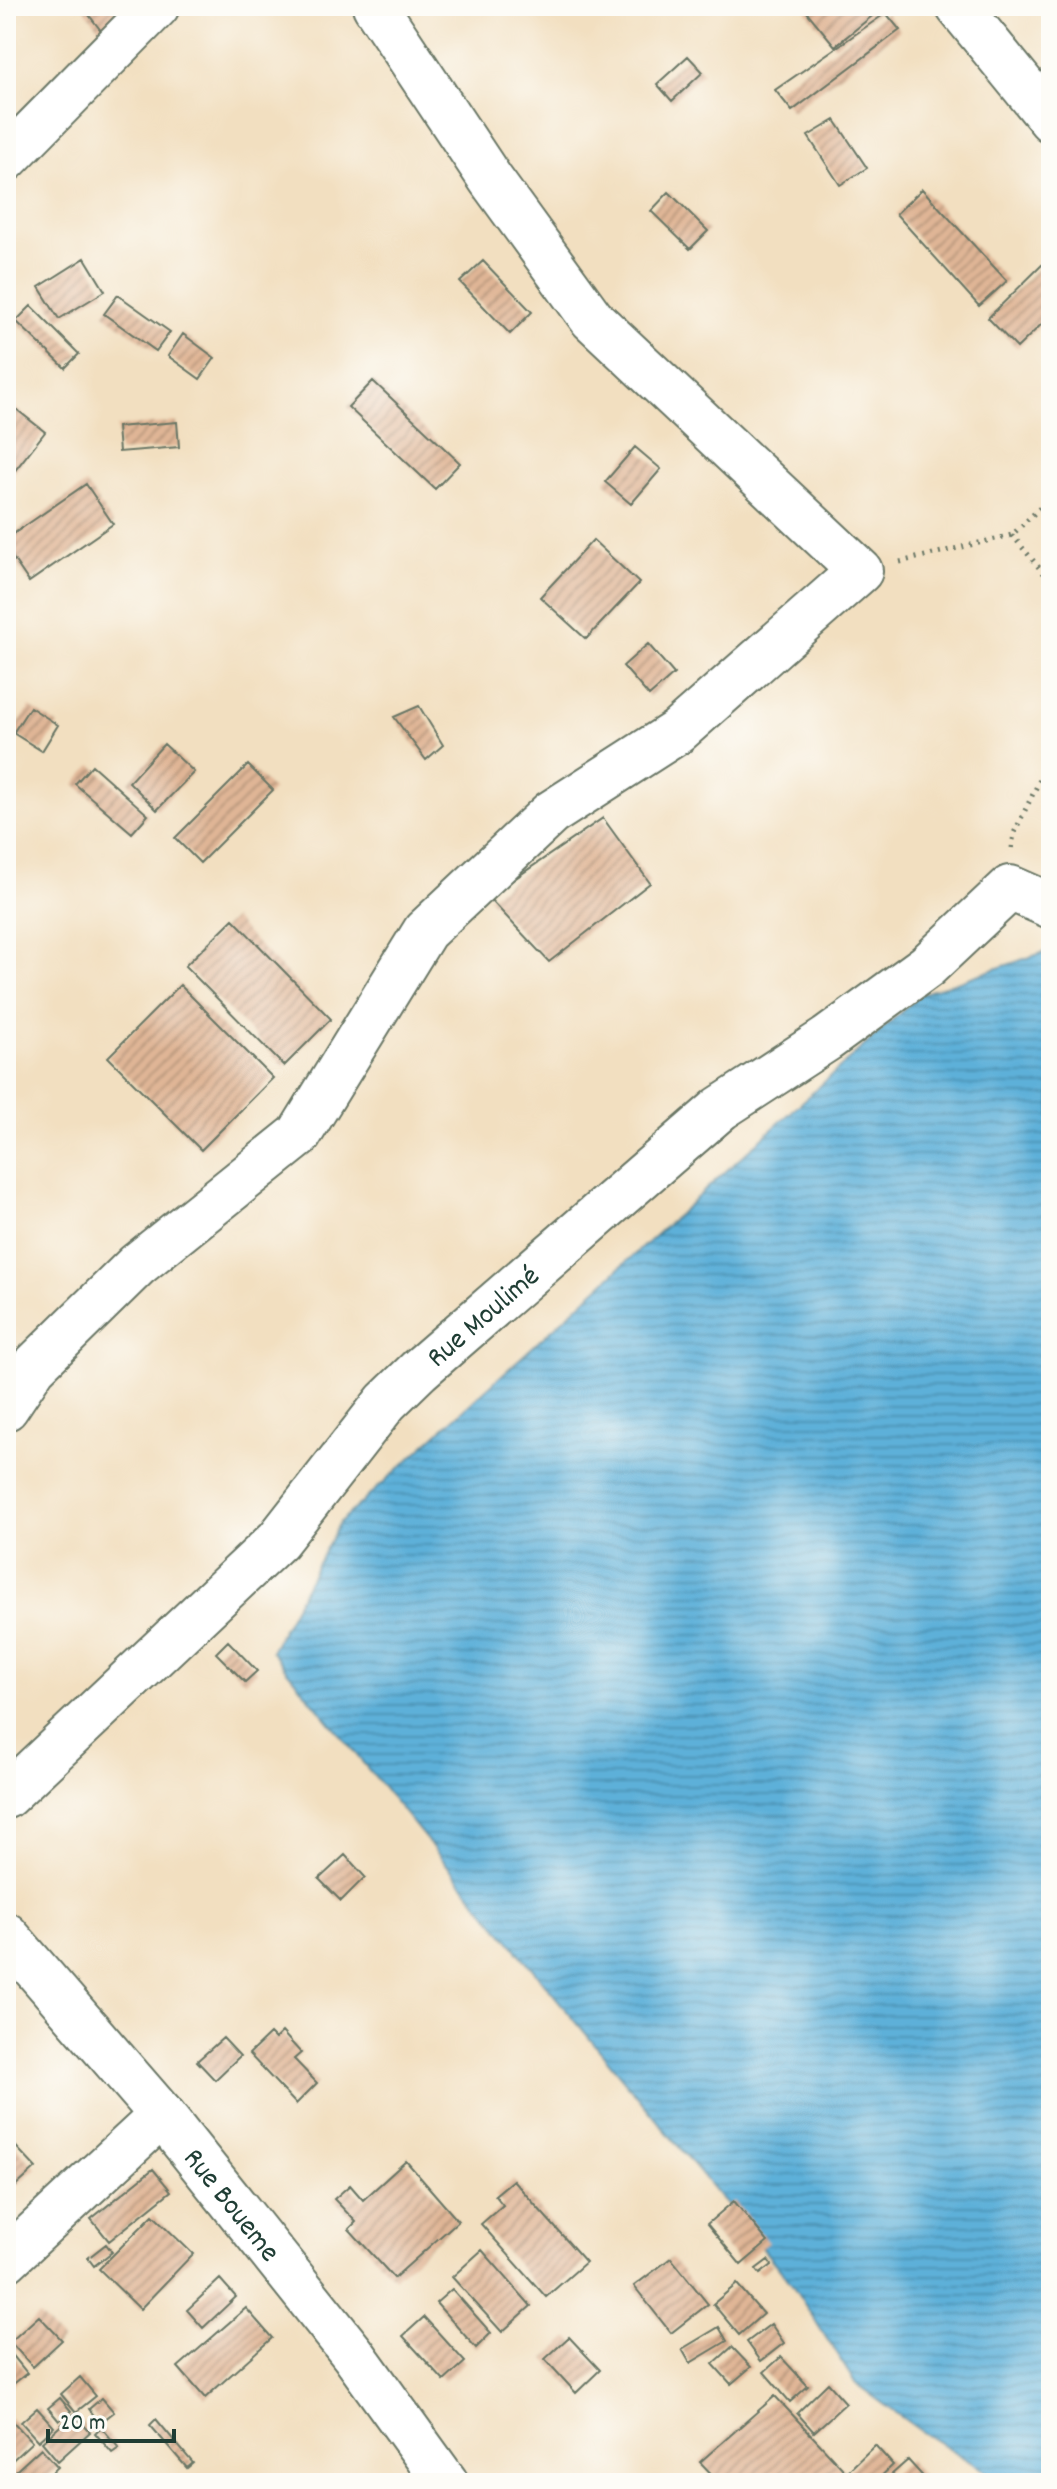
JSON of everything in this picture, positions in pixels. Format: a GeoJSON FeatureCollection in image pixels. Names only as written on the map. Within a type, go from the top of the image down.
{"type":"FeatureCollection","features":[{"type":"Feature","properties":{"kind":"street"},"geometry":{"type":"LineString","coordinates":[[6,159],[157,6]]}},
{"type":"Feature","properties":{"kind":"street"},"geometry":{"type":"LineString","coordinates":[[6,1408],[34,1366],[137,1265],[299,1135],[425,931],[551,813],[677,732],[860,571],[592,319],[491,180],[375,6]]}},
{"type":"Feature","properties":{"kind":"street"},"geometry":{"type":"LineString","coordinates":[[958,6],[1051,120]]}},
{"type":"Feature","properties":{"kind":"street"},"geometry":{"type":"LineString","coordinates":[[1010,888],[1051,906]]}},
{"type":"Feature","properties":{"kind":"street","name":"Rue Moulimé"},"geometry":{"type":"LineString","coordinates":[[6,1796],[278,1540],[386,1402],[419,1370],[721,1108],[827,1039],[927,966],[1010,888]]}},
{"type":"Feature","properties":{"kind":"street","name":"Rue Boueme"},"geometry":{"type":"LineString","coordinates":[[6,1935],[162,2115],[353,2354],[446,2483]]}},
{"type":"Feature","properties":{"kind":"street"},"geometry":{"type":"LineString","coordinates":[[6,2260],[162,2115]]}},
{"type":"Feature","properties":{"kind":"path"},"geometry":{"type":"LineString","coordinates":[[860,571],[1012,535],[1051,497]]}},
{"type":"Feature","properties":{"kind":"path"},"geometry":{"type":"LineString","coordinates":[[1012,535],[1051,582]]}},
{"type":"Feature","properties":{"kind":"path"},"geometry":{"type":"LineString","coordinates":[[1010,888],[1014,833],[1051,757]]}},
{"type":"Feature","properties":{"kind":"water"},"geometry":{"type":"Polygon","coordinates":[[[1051,950],[1051,2483],[1004,2483],[918,2429],[856,2384],[791,2283],[271,1651],[340,1522],[921,994],[1051,950]]]}},
{"type":"Feature","properties":{"kind":"building"},"geometry":{"type":"Polygon","coordinates":[[[82,6],[114,6],[130,27],[109,41],[82,6]]]}},
{"type":"Feature","properties":{"kind":"building"},"geometry":{"type":"Polygon","coordinates":[[[812,6],[882,8],[835,46],[806,11],[812,6]]]}},
{"type":"Feature","properties":{"kind":"building"},"geometry":{"type":"Polygon","coordinates":[[[886,13],[900,30],[792,111],[775,90],[886,13]]]}},
{"type":"Feature","properties":{"kind":"building"},"geometry":{"type":"Polygon","coordinates":[[[688,56],[703,72],[672,101],[657,84],[688,56]]]}},
{"type":"Feature","properties":{"kind":"building"},"geometry":{"type":"Polygon","coordinates":[[[835,120],[867,168],[840,185],[808,136],[835,120]]]}},
{"type":"Feature","properties":{"kind":"building"},"geometry":{"type":"Polygon","coordinates":[[[922,189],[1007,281],[979,306],[896,214],[922,189]]]}},
{"type":"Feature","properties":{"kind":"building"},"geometry":{"type":"Polygon","coordinates":[[[669,192],[708,231],[690,249],[651,211],[669,192]]]}},
{"type":"Feature","properties":{"kind":"building"},"geometry":{"type":"Polygon","coordinates":[[[1051,256],[1051,315],[1017,348],[988,318],[1051,256]]]}},
{"type":"Feature","properties":{"kind":"building"},"geometry":{"type":"Polygon","coordinates":[[[85,258],[105,291],[59,319],[39,287],[85,258]]]}},
{"type":"Feature","properties":{"kind":"building"},"geometry":{"type":"Polygon","coordinates":[[[483,261],[532,312],[510,334],[460,282],[483,261]]]}},
{"type":"Feature","properties":{"kind":"building"},"geometry":{"type":"Polygon","coordinates":[[[118,295],[170,332],[156,351],[104,314],[118,295]]]}},
{"type":"Feature","properties":{"kind":"building"},"geometry":{"type":"Polygon","coordinates":[[[31,306],[79,354],[65,368],[16,321],[31,306]]]}},
{"type":"Feature","properties":{"kind":"building"},"geometry":{"type":"Polygon","coordinates":[[[183,334],[215,358],[200,379],[168,356],[183,334]]]}},
{"type":"Feature","properties":{"kind":"building"},"geometry":{"type":"Polygon","coordinates":[[[373,381],[460,463],[435,489],[348,407],[373,381]]]}},
{"type":"Feature","properties":{"kind":"building"},"geometry":{"type":"Polygon","coordinates":[[[6,401],[45,432],[6,482],[6,401]]]}},
{"type":"Feature","properties":{"kind":"building"},"geometry":{"type":"Polygon","coordinates":[[[177,422],[179,447],[119,452],[117,427],[177,422]]]}},
{"type":"Feature","properties":{"kind":"building"},"geometry":{"type":"Polygon","coordinates":[[[635,447],[661,469],[631,504],[605,482],[635,447]]]}},
{"type":"Feature","properties":{"kind":"building"},"geometry":{"type":"Polygon","coordinates":[[[86,484],[113,524],[29,582],[6,548],[6,539],[86,484]]]}},
{"type":"Feature","properties":{"kind":"building"},"geometry":{"type":"Polygon","coordinates":[[[593,540],[639,583],[586,639],[540,597],[593,540]]]}},
{"type":"Feature","properties":{"kind":"building"},"geometry":{"type":"Polygon","coordinates":[[[648,644],[674,674],[649,696],[623,666],[648,644]]]}},
{"type":"Feature","properties":{"kind":"building"},"geometry":{"type":"Polygon","coordinates":[[[419,706],[443,745],[426,760],[394,717],[419,706]]]}},
{"type":"Feature","properties":{"kind":"building"},"geometry":{"type":"Polygon","coordinates":[[[30,707],[58,725],[42,751],[13,733],[30,707]]]}},
{"type":"Feature","properties":{"kind":"building"},"geometry":{"type":"Polygon","coordinates":[[[164,744],[194,772],[157,810],[129,782],[164,744]]]}},
{"type":"Feature","properties":{"kind":"building"},"geometry":{"type":"Polygon","coordinates":[[[92,765],[148,815],[132,833],[75,784],[92,765]]]}},
{"type":"Feature","properties":{"kind":"building"},"geometry":{"type":"Polygon","coordinates":[[[248,765],[273,790],[200,863],[175,838],[248,765]]]}},
{"type":"Feature","properties":{"kind":"building"},"geometry":{"type":"Polygon","coordinates":[[[603,818],[650,883],[549,962],[488,897],[603,818]]]}},
{"type":"Feature","properties":{"kind":"building"},"geometry":{"type":"Polygon","coordinates":[[[233,919],[331,1019],[284,1066],[185,966],[233,919]]]}},
{"type":"Feature","properties":{"kind":"building"},"geometry":{"type":"Polygon","coordinates":[[[180,985],[273,1078],[201,1150],[108,1057],[180,985]]]}},
{"type":"Feature","properties":{"kind":"building"},"geometry":{"type":"Polygon","coordinates":[[[228,1641],[257,1671],[245,1682],[216,1653],[228,1641]]]}},
{"type":"Feature","properties":{"kind":"building"},"geometry":{"type":"Polygon","coordinates":[[[345,1855],[365,1877],[341,1901],[319,1879],[345,1855]]]}},
{"type":"Feature","properties":{"kind":"building"},"geometry":{"type":"Polygon","coordinates":[[[282,2032],[301,2053],[294,2059],[317,2083],[296,2104],[249,2054],[270,2034],[275,2039],[282,2032]]]}},
{"type":"Feature","properties":{"kind":"building"},"geometry":{"type":"Polygon","coordinates":[[[223,2038],[240,2056],[215,2080],[197,2061],[223,2038]]]}},
{"type":"Feature","properties":{"kind":"building"},"geometry":{"type":"Polygon","coordinates":[[[6,2136],[36,2168],[15,2187],[6,2177],[6,2136]]]}},
{"type":"Feature","properties":{"kind":"building"},"geometry":{"type":"Polygon","coordinates":[[[406,2161],[458,2221],[394,2278],[349,2229],[356,2222],[334,2199],[350,2185],[363,2200],[406,2161]]]}},
{"type":"Feature","properties":{"kind":"building"},"geometry":{"type":"Polygon","coordinates":[[[153,2169],[171,2191],[109,2241],[91,2219],[153,2169]]]}},
{"type":"Feature","properties":{"kind":"building"},"geometry":{"type":"Polygon","coordinates":[[[513,2180],[586,2262],[546,2297],[481,2224],[503,2205],[495,2195],[513,2180]]]}},
{"type":"Feature","properties":{"kind":"building"},"geometry":{"type":"Polygon","coordinates":[[[734,2201],[768,2242],[741,2265],[707,2224],[734,2201]]]}},
{"type":"Feature","properties":{"kind":"building"},"geometry":{"type":"Polygon","coordinates":[[[153,2215],[193,2254],[140,2309],[99,2269],[153,2215]]]}},
{"type":"Feature","properties":{"kind":"building"},"geometry":{"type":"Polygon","coordinates":[[[106,2244],[112,2252],[94,2266],[88,2258],[106,2244]]]}},
{"type":"Feature","properties":{"kind":"building"},"geometry":{"type":"Polygon","coordinates":[[[482,2250],[531,2306],[502,2332],[452,2277],[482,2250]]]}},
{"type":"Feature","properties":{"kind":"building"},"geometry":{"type":"Polygon","coordinates":[[[671,2258],[708,2304],[671,2333],[634,2286],[671,2258]]]}},
{"type":"Feature","properties":{"kind":"building"},"geometry":{"type":"Polygon","coordinates":[[[768,2260],[772,2265],[760,2274],[756,2269],[768,2260]]]}},
{"type":"Feature","properties":{"kind":"building"},"geometry":{"type":"Polygon","coordinates":[[[220,2279],[236,2297],[203,2328],[187,2310],[220,2279]]]}},
{"type":"Feature","properties":{"kind":"building"},"geometry":{"type":"Polygon","coordinates":[[[737,2284],[763,2314],[739,2335],[713,2304],[737,2284]]]}},
{"type":"Feature","properties":{"kind":"building"},"geometry":{"type":"Polygon","coordinates":[[[452,2289],[491,2333],[476,2348],[436,2303],[452,2289]]]}},
{"type":"Feature","properties":{"kind":"building"},"geometry":{"type":"Polygon","coordinates":[[[246,2308],[272,2338],[205,2398],[178,2367],[246,2308]]]}},
{"type":"Feature","properties":{"kind":"building"},"geometry":{"type":"Polygon","coordinates":[[[39,2316],[62,2340],[33,2367],[10,2342],[39,2316]]]}},
{"type":"Feature","properties":{"kind":"building"},"geometry":{"type":"Polygon","coordinates":[[[424,2317],[465,2362],[444,2381],[403,2336],[424,2317]]]}},
{"type":"Feature","properties":{"kind":"building"},"geometry":{"type":"Polygon","coordinates":[[[771,2324],[784,2343],[761,2361],[747,2342],[771,2324]]]}},
{"type":"Feature","properties":{"kind":"building"},"geometry":{"type":"Polygon","coordinates":[[[719,2327],[727,2341],[690,2363],[682,2349],[719,2327]]]}},
{"type":"Feature","properties":{"kind":"building"},"geometry":{"type":"Polygon","coordinates":[[[569,2337],[600,2370],[576,2393],[545,2359],[569,2337]]]}},
{"type":"Feature","properties":{"kind":"building"},"geometry":{"type":"Polygon","coordinates":[[[732,2347],[751,2367],[731,2384],[713,2364],[732,2347]]]}},
{"type":"Feature","properties":{"kind":"building"},"geometry":{"type":"Polygon","coordinates":[[[10,2352],[27,2373],[6,2390],[6,2356],[10,2352]]]}},
{"type":"Feature","properties":{"kind":"building"},"geometry":{"type":"Polygon","coordinates":[[[781,2357],[808,2386],[790,2402],[764,2372],[781,2357]]]}},
{"type":"Feature","properties":{"kind":"building"},"geometry":{"type":"Polygon","coordinates":[[[80,2377],[96,2396],[76,2412],[61,2394],[80,2377]]]}},
{"type":"Feature","properties":{"kind":"building"},"geometry":{"type":"Polygon","coordinates":[[[828,2383],[846,2403],[814,2432],[797,2413],[828,2383]]]}},
{"type":"Feature","properties":{"kind":"building"},"geometry":{"type":"Polygon","coordinates":[[[775,2396],[856,2483],[720,2483],[700,2462],[775,2396]]]}},
{"type":"Feature","properties":{"kind":"building"},"geometry":{"type":"Polygon","coordinates":[[[60,2398],[71,2411],[59,2421],[48,2408],[60,2398]]]}},
{"type":"Feature","properties":{"kind":"building"},"geometry":{"type":"Polygon","coordinates":[[[102,2398],[114,2412],[100,2423],[89,2409],[102,2398]]]}},
{"type":"Feature","properties":{"kind":"building"},"geometry":{"type":"Polygon","coordinates":[[[37,2408],[54,2427],[38,2441],[21,2422],[37,2408]]]}},
{"type":"Feature","properties":{"kind":"building"},"geometry":{"type":"Polygon","coordinates":[[[6,2414],[32,2442],[6,2466],[6,2414]]]}},
{"type":"Feature","properties":{"kind":"building"},"geometry":{"type":"Polygon","coordinates":[[[74,2414],[90,2432],[58,2461],[42,2442],[74,2414]]]}},
{"type":"Feature","properties":{"kind":"building"},"geometry":{"type":"Polygon","coordinates":[[[156,2419],[193,2463],[187,2468],[150,2425],[156,2419]]]}},
{"type":"Feature","properties":{"kind":"building"},"geometry":{"type":"Polygon","coordinates":[[[101,2427],[119,2448],[112,2453],[95,2433],[101,2427]]]}},
{"type":"Feature","properties":{"kind":"building"},"geometry":{"type":"Polygon","coordinates":[[[875,2445],[893,2465],[874,2483],[859,2483],[848,2471],[875,2445]]]}},
{"type":"Feature","properties":{"kind":"building"},"geometry":{"type":"Polygon","coordinates":[[[41,2448],[58,2467],[41,2483],[8,2483],[6,2480],[41,2448]]]}},
{"type":"Feature","properties":{"kind":"building"},"geometry":{"type":"Polygon","coordinates":[[[908,2460],[929,2483],[882,2483],[908,2460]]]}}]}
